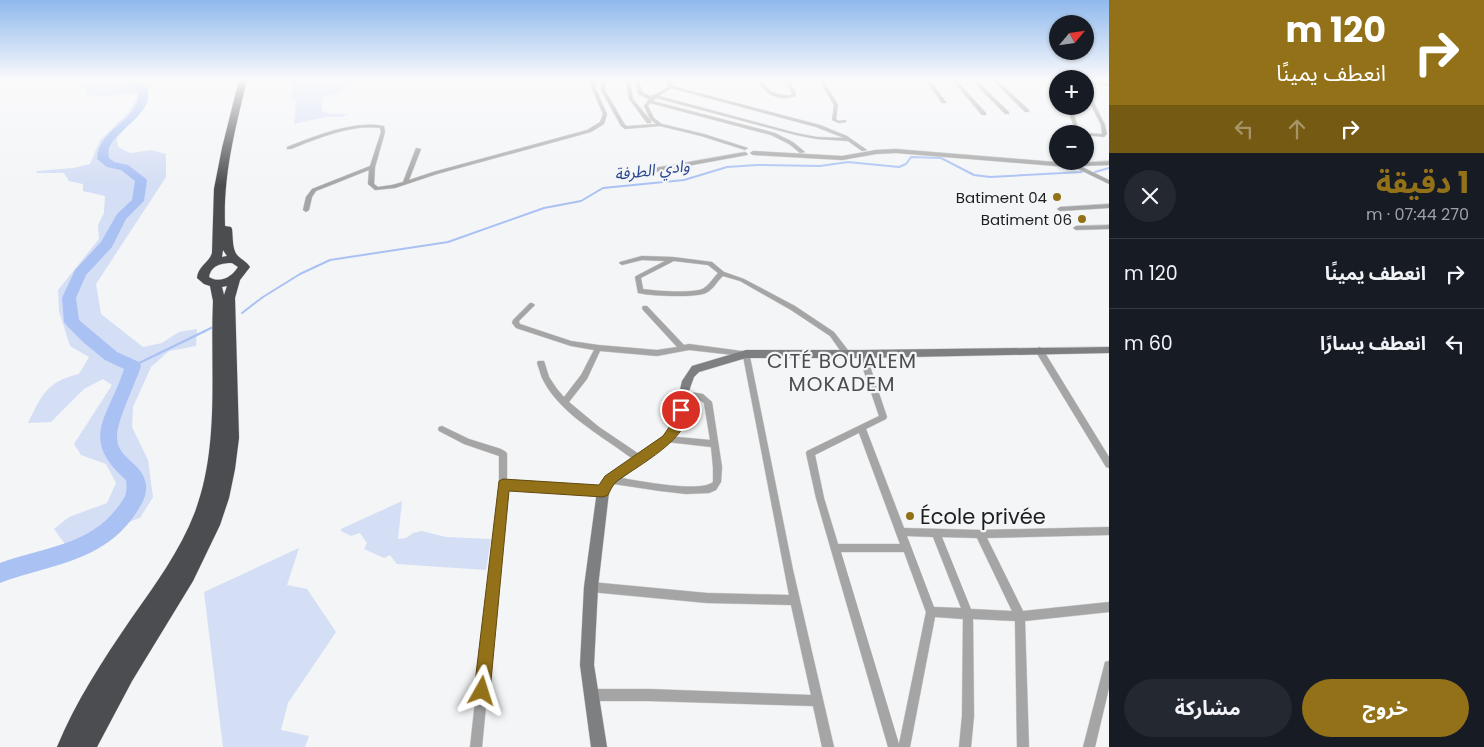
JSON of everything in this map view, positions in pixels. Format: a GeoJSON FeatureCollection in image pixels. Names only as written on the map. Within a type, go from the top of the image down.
{"type":"FeatureCollection","features":[{"type":"Feature","properties":{"kind":"highway"},"geometry":{"type":"LineString","coordinates":[[215,262],[218,251],[219,192],[222,167],[235,115]]}},
{"type":"Feature","properties":{"kind":"highway"},"geometry":{"type":"LineString","coordinates":[[234,259],[229,250],[228,242],[228,190],[232,157],[241,115]]}},
{"type":"Feature","properties":{"kind":"highway"},"geometry":{"type":"LineString","coordinates":[[234,259],[242,262],[244,267],[242,273],[235,278],[215,284],[207,282],[202,276],[204,270],[215,262],[234,259]]}},
{"type":"Feature","properties":{"kind":"highway"},"geometry":{"type":"LineString","coordinates":[[86,747],[126,672],[192,566],[210,529],[223,493],[231,438],[229,298],[235,278]]}},
{"type":"Feature","properties":{"kind":"highway"},"geometry":{"type":"LineString","coordinates":[[68,747],[107,673],[160,596],[185,554],[203,512],[214,474],[218,432],[219,301],[215,284]]}},
{"type":"Feature","properties":{"kind":"street"},"geometry":{"type":"LineString","coordinates":[[289,148],[347,130],[379,126],[383,128],[383,132],[372,167],[371,184],[373,188],[381,190],[435,173],[562,139],[594,128],[602,123],[605,115]]}},
{"type":"Feature","properties":{"kind":"street"},"geometry":{"type":"LineString","coordinates":[[617,115],[623,126],[632,128],[660,125]]}},
{"type":"Feature","properties":{"kind":"street"},"geometry":{"type":"LineString","coordinates":[[643,115],[652,126]]}},
{"type":"Feature","properties":{"kind":"street"},"geometry":{"type":"LineString","coordinates":[[649,115],[660,125],[702,135],[748,151],[834,158],[896,151],[1049,163]]}},
{"type":"Feature","properties":{"kind":"street"},"geometry":{"type":"LineString","coordinates":[[708,115],[773,134],[791,143],[802,152]]}},
{"type":"Feature","properties":{"kind":"street"},"geometry":{"type":"LineString","coordinates":[[719,115],[796,134],[817,138],[850,140]]}},
{"type":"Feature","properties":{"kind":"street"},"geometry":{"type":"LineString","coordinates":[[777,115],[818,126],[850,140],[864,150]]}},
{"type":"Feature","properties":{"kind":"street"},"geometry":{"type":"LineString","coordinates":[[835,115],[834,120],[844,121]]}},
{"type":"Feature","properties":{"kind":"street"},"geometry":{"type":"LineString","coordinates":[[1094,135],[1105,136],[1106,125]]}},
{"type":"Feature","properties":{"kind":"street"},"geometry":{"type":"LineString","coordinates":[[649,171],[748,151],[840,155],[881,148],[1049,160]]}},
{"type":"Feature","properties":{"kind":"street"},"geometry":{"type":"LineString","coordinates":[[405,183],[418,149]]}},
{"type":"Feature","properties":{"kind":"street"},"geometry":{"type":"LineString","coordinates":[[1094,160],[1109,159]]}},
{"type":"Feature","properties":{"kind":"street"},"geometry":{"type":"LineString","coordinates":[[1094,163],[1109,163]]}},
{"type":"Feature","properties":{"kind":"street"},"geometry":{"type":"LineString","coordinates":[[306,210],[309,197],[314,190],[372,167]]}},
{"type":"Feature","properties":{"kind":"street"},"geometry":{"type":"LineString","coordinates":[[1087,170],[1109,182]]}},
{"type":"Feature","properties":{"kind":"street"},"geometry":{"type":"LineString","coordinates":[[1060,209],[1109,206]]}},
{"type":"Feature","properties":{"kind":"street"},"geometry":{"type":"LineString","coordinates":[[1076,228],[1109,227]]}},
{"type":"Feature","properties":{"kind":"street"},"geometry":{"type":"LineString","coordinates":[[622,263],[642,258],[710,263],[722,273],[742,280],[793,308],[832,334],[847,354]]}},
{"type":"Feature","properties":{"kind":"street"},"geometry":{"type":"LineString","coordinates":[[673,259],[638,277],[640,291],[702,292],[713,285],[717,277],[722,273]]}},
{"type":"Feature","properties":{"kind":"street"},"geometry":{"type":"LineString","coordinates":[[532,305],[516,320],[518,326],[571,343],[598,348],[657,353],[682,348],[746,354],[1109,350]]}},
{"type":"Feature","properties":{"kind":"street"},"geometry":{"type":"LineString","coordinates":[[645,308],[682,348]]}},
{"type":"Feature","properties":{"kind":"street"},"geometry":{"type":"LineString","coordinates":[[564,402],[578,388],[598,348]]}},
{"type":"Feature","properties":{"kind":"street"},"geometry":{"type":"LineString","coordinates":[[1040,350],[1109,464]]}},
{"type":"Feature","properties":{"kind":"street"},"geometry":{"type":"LineString","coordinates":[[599,747],[588,665],[591,588],[603,491],[610,480],[667,439],[678,425],[685,384],[690,374],[696,370],[746,354]]}},
{"type":"Feature","properties":{"kind":"street"},"geometry":{"type":"LineString","coordinates":[[746,354],[795,600],[828,747]]}},
{"type":"Feature","properties":{"kind":"street"},"geometry":{"type":"LineString","coordinates":[[862,354],[883,417],[810,453],[820,498],[894,747]]}},
{"type":"Feature","properties":{"kind":"street"},"geometry":{"type":"LineString","coordinates":[[541,363],[550,386],[575,414],[639,458]]}},
{"type":"Feature","properties":{"kind":"street"},"geometry":{"type":"LineString","coordinates":[[610,480],[688,489],[710,489],[717,482],[714,444],[707,400],[700,396],[684,394]]}},
{"type":"Feature","properties":{"kind":"street"},"geometry":{"type":"LineString","coordinates":[[861,428],[932,612],[904,747]]}},
{"type":"Feature","properties":{"kind":"street"},"geometry":{"type":"LineString","coordinates":[[442,429],[467,442],[498,450],[503,454],[503,485],[476,747]]}},
{"type":"Feature","properties":{"kind":"street"},"geometry":{"type":"LineString","coordinates":[[667,439],[714,444]]}},
{"type":"Feature","properties":{"kind":"street"},"geometry":{"type":"LineString","coordinates":[[503,485],[603,491]]}},
{"type":"Feature","properties":{"kind":"street"},"geometry":{"type":"LineString","coordinates":[[901,532],[980,534],[1109,531]]}},
{"type":"Feature","properties":{"kind":"street"},"geometry":{"type":"LineString","coordinates":[[936,533],[968,613],[968,716],[965,747]]}},
{"type":"Feature","properties":{"kind":"street"},"geometry":{"type":"LineString","coordinates":[[980,534],[1020,616],[1023,747]]}},
{"type":"Feature","properties":{"kind":"street"},"geometry":{"type":"LineString","coordinates":[[835,548],[907,548]]}},
{"type":"Feature","properties":{"kind":"street"},"geometry":{"type":"LineString","coordinates":[[591,588],[707,598],[795,600]]}},
{"type":"Feature","properties":{"kind":"street"},"geometry":{"type":"LineString","coordinates":[[932,612],[1020,616],[1109,607]]}},
{"type":"Feature","properties":{"kind":"street"},"geometry":{"type":"LineString","coordinates":[[1089,747],[1109,666]]}},
{"type":"Feature","properties":{"kind":"street"},"geometry":{"type":"LineString","coordinates":[[592,695],[817,701]]}},
{"type":"Feature","properties":{"kind":"shaded area"},"geometry":{"type":"Polygon","coordinates":[[[126,115],[137,115],[117,138],[118,147],[130,153],[151,150],[166,154],[166,177],[96,284],[101,314],[143,347],[162,343],[179,332],[197,329],[196,346],[169,351],[151,367],[133,407],[132,427],[148,460],[153,497],[140,518],[65,544],[54,529],[69,517],[107,503],[116,483],[106,464],[81,455],[74,444],[112,385],[103,379],[84,389],[51,422],[28,423],[46,391],[59,381],[79,374],[89,357],[70,346],[59,311],[58,290],[99,239],[98,225],[104,213],[105,196],[83,191],[83,184],[69,181],[64,173],[36,173],[37,171],[73,168],[90,164],[100,140],[126,115]]]}},
{"type":"Feature","properties":{"kind":"shaded area"},"geometry":{"type":"Polygon","coordinates":[[[295,115],[346,115],[342,117],[325,117],[294,124],[295,115]]]}},
{"type":"Feature","properties":{"kind":"shaded area"},"geometry":{"type":"Polygon","coordinates":[[[402,501],[398,539],[406,538],[413,533],[422,531],[446,537],[491,539],[486,570],[397,564],[390,555],[384,558],[364,549],[367,543],[360,533],[351,536],[341,531],[341,529],[402,501]]]}},
{"type":"Feature","properties":{"kind":"shaded area"},"geometry":{"type":"Polygon","coordinates":[[[299,548],[287,585],[307,589],[336,632],[288,703],[281,730],[309,736],[305,747],[223,747],[204,592],[299,548]]]}},
{"type":"Feature","properties":{"kind":"waterway"},"geometry":{"type":"LineString","coordinates":[[0,573],[71,551],[104,536],[117,524],[137,494],[135,476],[114,456],[109,447],[108,438],[112,418],[127,386],[133,366],[111,356],[88,338],[72,322],[69,298],[80,273],[107,244],[121,217],[138,201],[141,180],[124,167],[111,165],[103,159],[105,144],[134,115]]}},
{"type":"Feature","properties":{"kind":"waterway","name":"وادي الطرفة"},"geometry":{"type":"LineString","coordinates":[[242,313],[263,297],[300,274],[330,260],[448,242],[544,208],[581,201],[603,188],[684,180],[727,167],[757,165],[820,166],[848,162],[899,167],[906,164],[911,157],[941,158],[974,175],[990,177],[1082,172]]}},
{"type":"Feature","properties":{"kind":"waterway","name":"وادي الطرفة"},"geometry":{"type":"LineString","coordinates":[[1095,172],[1109,168]]}},
{"type":"Feature","properties":{"kind":"waterway","name":"وادي الطرفة"},"geometry":{"type":"LineString","coordinates":[[205,331],[213,327]]}},
{"type":"Feature","properties":{"kind":"waterway","name":"وادي الطرفة"},"geometry":{"type":"LineString","coordinates":[[133,366],[205,331]]}},
{"type":"Feature","properties":{"kind":"place","name":"Batiment 04"},"geometry":{"type":"Point","coordinates":[1057,197]}},
{"type":"Feature","properties":{"kind":"place","name":"Batiment 06"},"geometry":{"type":"Point","coordinates":[1082,219]}},
{"type":"Feature","properties":{"kind":"place","name":"École privée"},"geometry":{"type":"Point","coordinates":[910,516]}},
{"type":"Feature","properties":{"kind":"district","name":"CITÉ BOUALEM MOKADEM"},"geometry":{"type":"Point","coordinates":[842,372]}},
{"type":"Feature","properties":{"kind":"route"},"geometry":{"type":"LineString","coordinates":[[482,691],[503,485],[603,491],[610,480],[667,439],[675,431],[681,410]]}}]}
